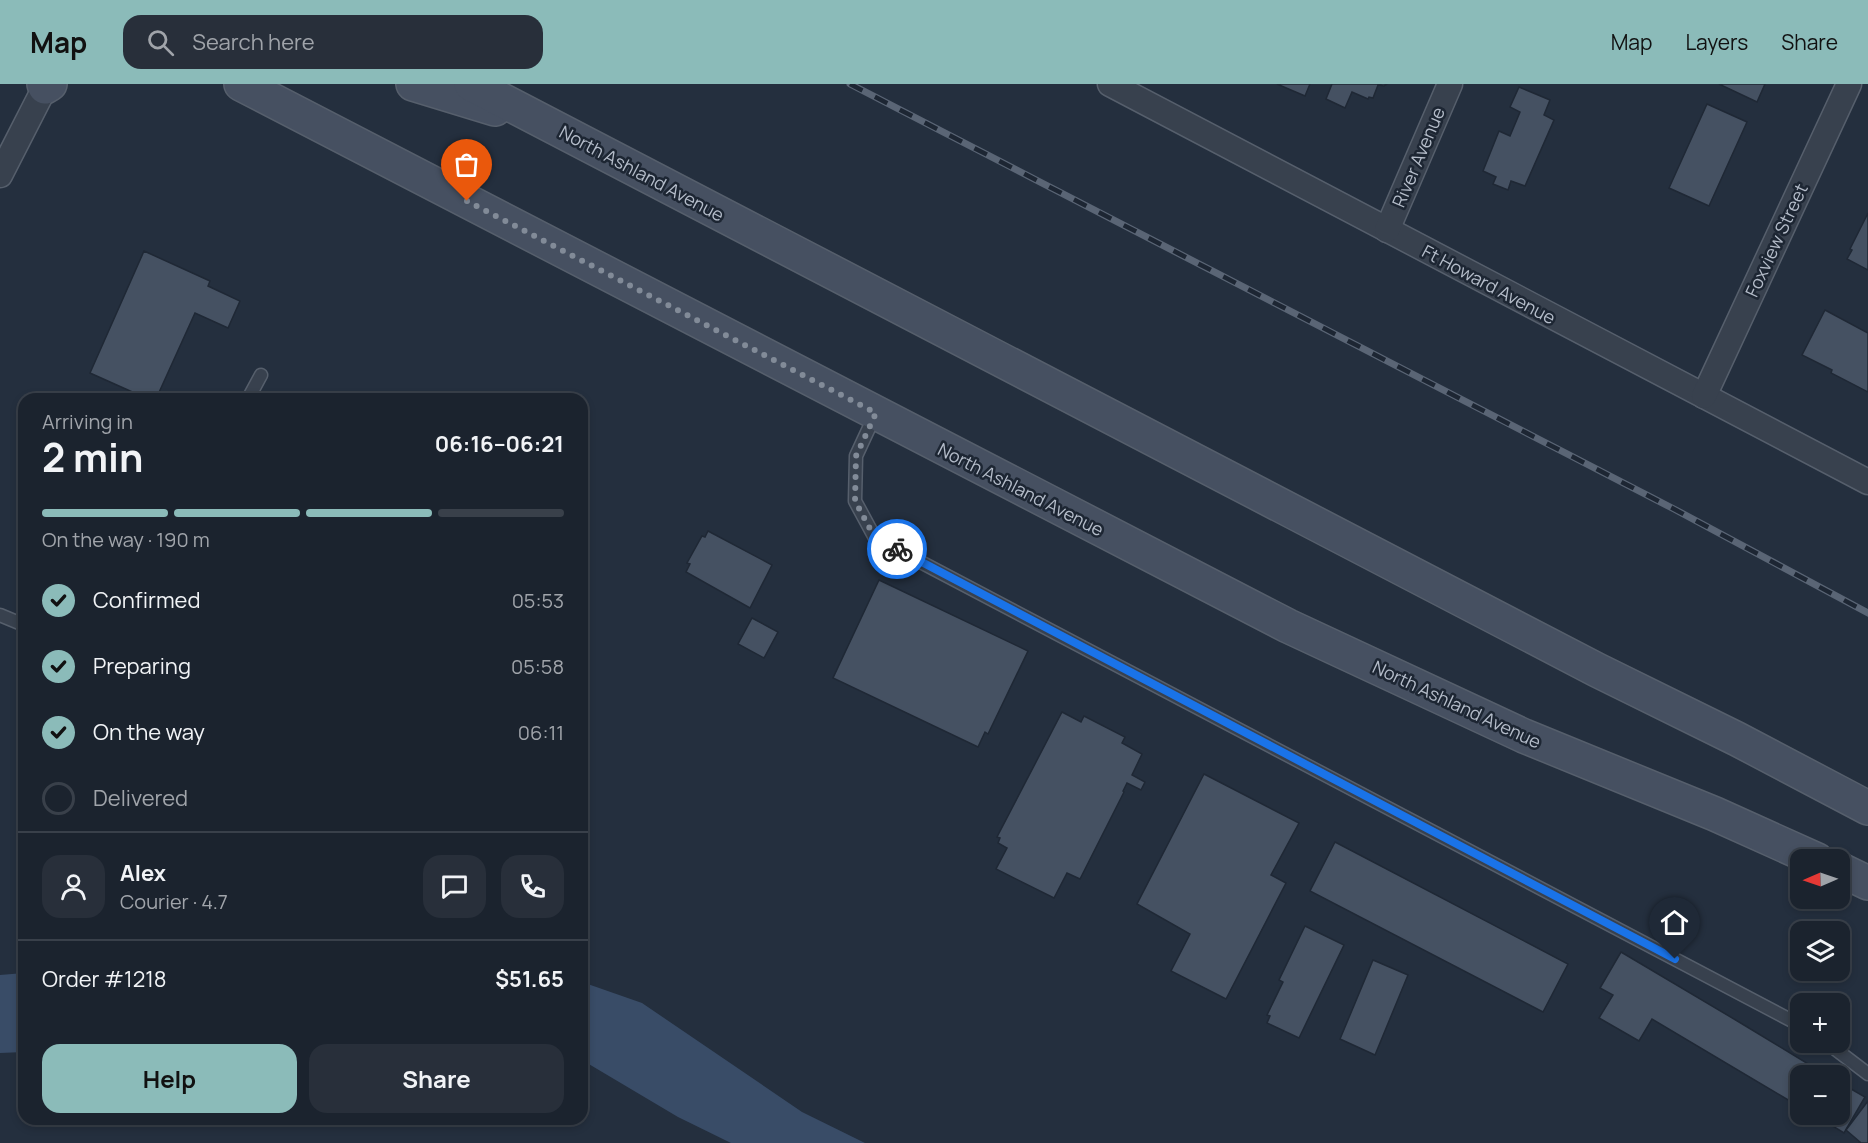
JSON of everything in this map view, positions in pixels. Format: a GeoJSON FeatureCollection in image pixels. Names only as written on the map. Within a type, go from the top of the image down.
{"type":"FeatureCollection","features":[{"type":"Feature","properties":{"kind":"main road","name":"North Ashland Avenue"},"geometry":{"type":"LineString","coordinates":[[241,84],[1288,626],[1524,736],[1715,814],[1793,849]]}},
{"type":"Feature","properties":{"kind":"main road"},"geometry":{"type":"LineString","coordinates":[[413,84],[551,126]]}},
{"type":"Feature","properties":{"kind":"main road","name":"North Ashland Avenue"},"geometry":{"type":"LineString","coordinates":[[471,84],[1554,648],[1737,739],[1868,808]]}},
{"type":"Feature","properties":{"kind":"main road"},"geometry":{"type":"LineString","coordinates":[[1850,874],[1868,883]]}},
{"type":"Feature","properties":{"kind":"street","name":"Ft Howard Avenue"},"geometry":{"type":"LineString","coordinates":[[1110,84],[1868,482]]}},
{"type":"Feature","properties":{"kind":"street","name":"River Avenue"},"geometry":{"type":"LineString","coordinates":[[1387,230],[1450,84]]}},
{"type":"Feature","properties":{"kind":"street","name":"Foxview Street"},"geometry":{"type":"LineString","coordinates":[[1704,396],[1849,84]]}},
{"type":"Feature","properties":{"kind":"street"},"geometry":{"type":"LineString","coordinates":[[0,175],[46,85]]}},
{"type":"Feature","properties":{"kind":"lane"},"geometry":{"type":"LineString","coordinates":[[251,393],[261,375]]}},
{"type":"Feature","properties":{"kind":"lane"},"geometry":{"type":"LineString","coordinates":[[876,413],[856,456],[855,501],[875,538],[1790,1020]]}},
{"type":"Feature","properties":{"kind":"lane"},"geometry":{"type":"LineString","coordinates":[[0,615],[18,622]]}},
{"type":"Feature","properties":{"kind":"lane"},"geometry":{"type":"LineString","coordinates":[[1840,1053],[1868,1074]]}},
{"type":"Feature","properties":{"kind":"water"},"geometry":{"type":"Polygon","coordinates":[[[18,974],[18,1052],[0,1053],[0,975],[18,974]]]}},
{"type":"Feature","properties":{"kind":"water"},"geometry":{"type":"Polygon","coordinates":[[[588,984],[642,1003],[802,1112],[865,1143],[731,1143],[678,1117],[588,1064],[588,984]]]}},
{"type":"Feature","properties":{"kind":"building"},"geometry":{"type":"Polygon","coordinates":[[[1277,84],[1310,84],[1305,96],[1277,84]]]}},
{"type":"Feature","properties":{"kind":"building"},"geometry":{"type":"Polygon","coordinates":[[[1332,84],[1387,84],[1378,85],[1373,98],[1368,99],[1352,92],[1345,108],[1326,99],[1332,84]]]}},
{"type":"Feature","properties":{"kind":"building"},"geometry":{"type":"Polygon","coordinates":[[[1719,84],[1765,84],[1757,102],[1719,84]]]}},
{"type":"Feature","properties":{"kind":"building"},"geometry":{"type":"Polygon","coordinates":[[[1519,87],[1550,100],[1544,115],[1554,120],[1525,186],[1511,181],[1508,190],[1493,184],[1496,177],[1483,171],[1499,131],[1510,136],[1520,112],[1510,107],[1519,87]]]}},
{"type":"Feature","properties":{"kind":"building"},"geometry":{"type":"Polygon","coordinates":[[[1707,104],[1747,122],[1709,206],[1669,188],[1707,104]]]}},
{"type":"Feature","properties":{"kind":"building"},"geometry":{"type":"Polygon","coordinates":[[[1868,213],[1868,270],[1847,259],[1868,213]]]}},
{"type":"Feature","properties":{"kind":"building"},"geometry":{"type":"Polygon","coordinates":[[[144,251],[210,281],[208,286],[240,301],[228,328],[195,313],[159,393],[135,393],[90,373],[144,251]]]}},
{"type":"Feature","properties":{"kind":"building"},"geometry":{"type":"Polygon","coordinates":[[[1825,310],[1868,333],[1868,392],[1802,355],[1825,310]]]}},
{"type":"Feature","properties":{"kind":"building"},"geometry":{"type":"Polygon","coordinates":[[[708,531],[772,565],[750,608],[686,572],[690,564],[687,563],[702,536],[705,537],[708,531]]]}},
{"type":"Feature","properties":{"kind":"building"},"geometry":{"type":"Polygon","coordinates":[[[879,580],[1028,651],[988,734],[985,732],[978,747],[833,678],[879,580]]]}},
{"type":"Feature","properties":{"kind":"building"},"geometry":{"type":"Polygon","coordinates":[[[752,618],[778,632],[764,658],[738,644],[752,618]]]}},
{"type":"Feature","properties":{"kind":"building"},"geometry":{"type":"Polygon","coordinates":[[[1062,712],[1081,722],[1084,716],[1125,737],[1122,743],[1142,754],[1132,775],[1145,782],[1141,790],[1127,783],[1080,879],[1067,873],[1054,898],[996,869],[1007,848],[998,843],[1000,838],[997,837],[1062,712]]]}},
{"type":"Feature","properties":{"kind":"building"},"geometry":{"type":"Polygon","coordinates":[[[1204,774],[1299,823],[1271,875],[1286,883],[1226,999],[1171,971],[1190,934],[1137,904],[1204,774]]]}},
{"type":"Feature","properties":{"kind":"building"},"geometry":{"type":"Polygon","coordinates":[[[1335,842],[1568,964],[1543,1012],[1310,891],[1335,842]]]}},
{"type":"Feature","properties":{"kind":"building"},"geometry":{"type":"Polygon","coordinates":[[[1305,926],[1344,945],[1299,1038],[1267,1023],[1270,1016],[1267,1015],[1283,982],[1279,980],[1305,926]]]}},
{"type":"Feature","properties":{"kind":"building"},"geometry":{"type":"Polygon","coordinates":[[[1621,952],[1810,1065],[1790,1065],[1790,1101],[1652,1019],[1639,1041],[1599,1018],[1613,995],[1600,988],[1621,952]]]}},
{"type":"Feature","properties":{"kind":"building"},"geometry":{"type":"Polygon","coordinates":[[[1373,960],[1408,975],[1375,1055],[1340,1039],[1373,960]]]}},
{"type":"Feature","properties":{"kind":"building"},"geometry":{"type":"Polygon","coordinates":[[[1850,1088],[1865,1097],[1850,1123],[1850,1088]]]}},
{"type":"Feature","properties":{"kind":"building"},"geometry":{"type":"Polygon","coordinates":[[[1868,1101],[1868,1143],[1859,1143],[1846,1130],[1868,1101]]]}},
{"type":"Feature","properties":{"kind":"building"},"geometry":{"type":"Polygon","coordinates":[[[1831,1125],[1849,1125],[1844,1133],[1831,1125]]]}},
{"type":"Feature","properties":{"kind":"railway"},"geometry":{"type":"LineString","coordinates":[[850,84],[1674,509],[1868,613]]}},
{"type":"Feature","properties":{"kind":"way so far"},"geometry":{"type":"LineString","coordinates":[[467,201],[876,413],[856,456],[855,501],[875,538],[897,549]]}},
{"type":"Feature","properties":{"kind":"route"},"geometry":{"type":"LineString","coordinates":[[897,549],[1675,959]]}}]}
